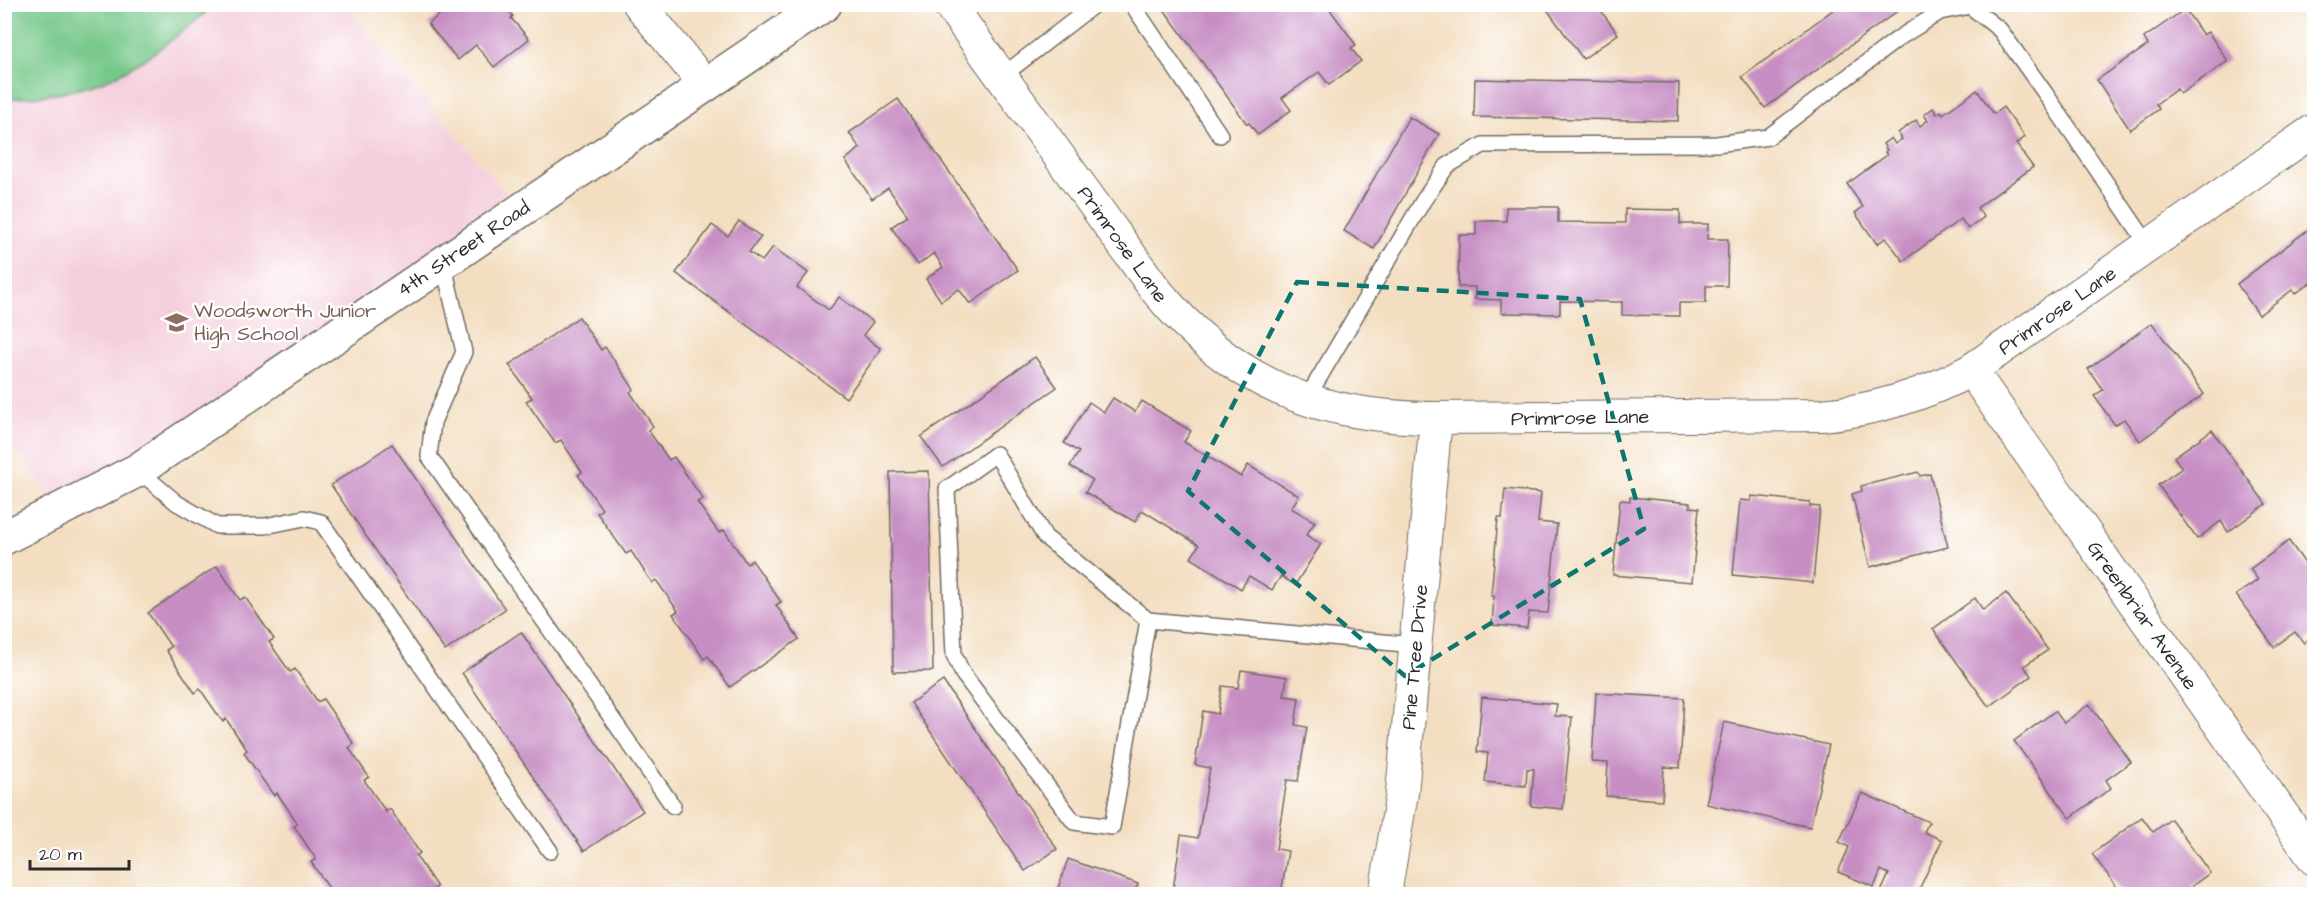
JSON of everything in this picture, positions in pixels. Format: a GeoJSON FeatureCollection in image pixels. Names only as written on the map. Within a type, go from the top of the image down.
{"type":"FeatureCollection","features":[{"type":"Feature","properties":{"kind":"street"},"geometry":{"type":"LineString","coordinates":[[639,4],[705,85]]}},
{"type":"Feature","properties":{"kind":"street","name":"4th Street Road"},"geometry":{"type":"LineString","coordinates":[[4,538],[138,470],[825,4]]}},
{"type":"Feature","properties":{"kind":"street","name":"Primrose Lane"},"geometry":{"type":"LineString","coordinates":[[949,4],[1155,289],[1184,323],[1226,359],[1264,382],[1305,400],[1360,414],[1436,418],[1844,413],[1909,399],[1971,370],[2314,130]]}},
{"type":"Feature","properties":{"kind":"street","name":"Greenbriar Avenue"},"geometry":{"type":"LineString","coordinates":[[1971,370],[2314,859]]}},
{"type":"Feature","properties":{"kind":"street","name":"Pine Tree Drive"},"geometry":{"type":"LineString","coordinates":[[1385,894],[1402,793],[1436,418]]}},
{"type":"Feature","properties":{"kind":"lane"},"geometry":{"type":"LineString","coordinates":[[1001,77],[1095,4]]}},
{"type":"Feature","properties":{"kind":"lane"},"geometry":{"type":"LineString","coordinates":[[1132,4],[1220,135]]}},
{"type":"Feature","properties":{"kind":"lane"},"geometry":{"type":"LineString","coordinates":[[1305,400],[1422,201],[1447,166],[1483,145],[1717,144],[1768,137],[1915,28],[1940,12],[1970,6],[2000,30],[2149,246]]}},
{"type":"Feature","properties":{"kind":"lane"},"geometry":{"type":"LineString","coordinates":[[443,262],[464,352],[433,422],[429,456],[673,806]]}},
{"type":"Feature","properties":{"kind":"lane"},"geometry":{"type":"LineString","coordinates":[[1148,620],[1112,827],[1074,822],[963,674],[954,655],[947,489],[996,454],[1045,537],[1148,620],[1415,645]]}},
{"type":"Feature","properties":{"kind":"lane"},"geometry":{"type":"LineString","coordinates":[[138,470],[177,503],[217,526],[265,526],[304,518],[321,522],[550,850]]}},
{"type":"Feature","properties":{"kind":"highlighted area"},"geometry":{"type":"Polygon","coordinates":[[[1297,282],[1580,299],[1644,529],[1405,676],[1188,491],[1297,282]]]}},
{"type":"Feature","properties":{"kind":"shaded area","name":"Woodsworth Junior High School"},"geometry":{"type":"Polygon","coordinates":[[[4,5],[344,5],[520,209],[58,512],[24,459],[5,435],[4,5]]]}},
{"type":"Feature","properties":{"kind":"green space"},"geometry":{"type":"Polygon","coordinates":[[[5,5],[197,5],[205,14],[147,58],[122,73],[97,84],[72,91],[5,99],[5,5]]]}},
{"type":"Feature","properties":{"kind":"building"},"geometry":{"type":"Polygon","coordinates":[[[453,4],[511,4],[506,8],[513,16],[511,18],[529,39],[494,67],[476,45],[458,60],[428,24],[453,4]]]}},
{"type":"Feature","properties":{"kind":"building"},"geometry":{"type":"Polygon","coordinates":[[[1160,4],[1326,4],[1356,45],[1351,48],[1361,61],[1329,85],[1319,72],[1282,98],[1291,110],[1258,135],[1249,123],[1247,124],[1160,4]]]}},
{"type":"Feature","properties":{"kind":"building"},"geometry":{"type":"Polygon","coordinates":[[[1543,4],[1596,4],[1618,34],[1583,59],[1543,4]]]}},
{"type":"Feature","properties":{"kind":"building"},"geometry":{"type":"Polygon","coordinates":[[[1841,4],[1907,4],[1765,108],[1742,77],[1841,4]]]}},
{"type":"Feature","properties":{"kind":"building"},"geometry":{"type":"Polygon","coordinates":[[[2185,9],[2203,35],[2208,32],[2228,61],[2180,94],[2177,89],[2156,104],[2159,109],[2130,130],[2097,80],[2148,45],[2144,38],[2185,9]]]}},
{"type":"Feature","properties":{"kind":"building"},"geometry":{"type":"Polygon","coordinates":[[[1475,79],[1679,83],[1678,121],[1474,117],[1475,79]]]}},
{"type":"Feature","properties":{"kind":"building"},"geometry":{"type":"Polygon","coordinates":[[[1977,90],[1994,114],[2003,107],[2025,137],[2016,144],[2033,167],[1977,208],[1984,217],[1968,229],[1961,219],[1903,261],[1886,238],[1877,244],[1855,213],[1863,207],[1847,184],[1887,155],[1883,144],[1891,138],[1895,144],[1902,139],[1898,133],[1916,120],[1920,126],[1928,120],[1924,115],[1933,108],[1937,114],[1941,111],[1943,114],[1977,90]]]}},
{"type":"Feature","properties":{"kind":"building"},"geometry":{"type":"Polygon","coordinates":[[[898,99],[1018,270],[970,304],[959,289],[941,301],[926,279],[943,267],[934,253],[918,265],[891,227],[908,216],[888,188],[872,199],[845,160],[860,148],[849,133],[898,99]]]}},
{"type":"Feature","properties":{"kind":"building"},"geometry":{"type":"Polygon","coordinates":[[[1409,117],[1439,134],[1374,249],[1344,231],[1409,117]]]}},
{"type":"Feature","properties":{"kind":"building"},"geometry":{"type":"Polygon","coordinates":[[[1506,207],[1558,207],[1558,222],[1625,223],[1625,209],[1680,210],[1680,224],[1708,224],[1707,239],[1728,239],[1727,286],[1706,286],[1706,303],[1679,303],[1679,316],[1622,315],[1622,302],[1560,301],[1560,314],[1501,313],[1501,300],[1475,299],[1475,287],[1458,287],[1459,235],[1476,235],[1476,221],[1506,221],[1506,207]]]}},
{"type":"Feature","properties":{"kind":"building"},"geometry":{"type":"Polygon","coordinates":[[[739,221],[761,237],[749,252],[762,261],[773,247],[808,273],[797,287],[829,310],[839,297],[873,322],[863,335],[881,349],[846,398],[676,273],[712,225],[728,236],[739,221]]]}},
{"type":"Feature","properties":{"kind":"building"},"geometry":{"type":"Polygon","coordinates":[[[2314,225],[2314,280],[2295,294],[2292,290],[2259,315],[2237,284],[2314,225]]]}},
{"type":"Feature","properties":{"kind":"building"},"geometry":{"type":"Polygon","coordinates":[[[579,317],[601,350],[605,347],[634,389],[630,392],[653,426],[648,430],[669,460],[674,457],[703,499],[697,502],[719,533],[724,530],[747,564],[752,560],[781,602],[776,605],[799,639],[730,687],[708,656],[704,659],[673,614],[678,611],[656,580],[652,583],[631,551],[626,554],[597,513],[602,509],[578,475],[582,472],[561,440],[555,443],[526,401],[532,398],[509,365],[579,317]]]}},
{"type":"Feature","properties":{"kind":"building"},"geometry":{"type":"Polygon","coordinates":[[[2152,323],[2204,394],[2140,441],[2124,419],[2115,425],[2094,396],[2103,390],[2088,369],[2152,323]]]}},
{"type":"Feature","properties":{"kind":"building"},"geometry":{"type":"Polygon","coordinates":[[[1035,357],[1057,387],[943,467],[921,437],[1035,357]]]}},
{"type":"Feature","properties":{"kind":"building"},"geometry":{"type":"Polygon","coordinates":[[[1113,398],[1135,412],[1142,401],[1191,431],[1184,442],[1241,477],[1248,465],[1299,496],[1291,508],[1315,522],[1306,535],[1321,544],[1295,585],[1281,576],[1272,590],[1249,576],[1241,589],[1191,558],[1199,545],[1142,510],[1135,522],[1085,492],[1093,480],[1070,466],[1079,452],[1064,443],[1089,402],[1104,412],[1113,398]]]}},
{"type":"Feature","properties":{"kind":"building"},"geometry":{"type":"Polygon","coordinates":[[[2212,430],[2266,504],[2228,532],[2221,521],[2197,539],[2158,485],[2182,468],[2174,457],[2212,430]]]}},
{"type":"Feature","properties":{"kind":"building"},"geometry":{"type":"Polygon","coordinates":[[[392,444],[505,609],[445,651],[331,485],[392,444]]]}},
{"type":"Feature","properties":{"kind":"building"},"geometry":{"type":"Polygon","coordinates":[[[929,471],[933,671],[893,672],[890,472],[929,471]]]}},
{"type":"Feature","properties":{"kind":"building"},"geometry":{"type":"Polygon","coordinates":[[[1918,472],[1920,476],[1930,474],[1948,547],[1870,567],[1852,494],[1862,491],[1861,486],[1918,472]]]}},
{"type":"Feature","properties":{"kind":"building"},"geometry":{"type":"Polygon","coordinates":[[[1505,489],[1541,493],[1538,522],[1557,524],[1548,613],[1529,612],[1527,628],[1492,625],[1494,596],[1491,596],[1498,518],[1502,518],[1505,489]]]}},
{"type":"Feature","properties":{"kind":"building"},"geometry":{"type":"Polygon","coordinates":[[[1752,496],[1810,502],[1810,506],[1820,507],[1813,583],[1733,575],[1740,500],[1751,501],[1752,496]]]}},
{"type":"Feature","properties":{"kind":"building"},"geometry":{"type":"Polygon","coordinates":[[[1630,497],[1690,503],[1690,507],[1699,508],[1692,582],[1613,575],[1620,500],[1630,501],[1630,497]]]}},
{"type":"Feature","properties":{"kind":"building"},"geometry":{"type":"Polygon","coordinates":[[[2289,541],[2314,576],[2314,635],[2304,643],[2295,632],[2274,647],[2236,595],[2258,580],[2250,569],[2289,541]]]}},
{"type":"Feature","properties":{"kind":"building"},"geometry":{"type":"Polygon","coordinates":[[[217,566],[240,600],[245,597],[274,639],[269,642],[290,672],[295,669],[318,702],[323,699],[354,744],[349,748],[369,777],[364,780],[386,812],[390,809],[420,853],[416,856],[437,887],[427,894],[333,894],[311,862],[316,859],[294,826],[298,824],[277,793],[274,796],[244,753],[247,750],[226,719],[223,722],[200,689],[195,693],[166,650],[171,647],[148,613],[217,566]]]}},
{"type":"Feature","properties":{"kind":"building"},"geometry":{"type":"Polygon","coordinates":[[[2006,593],[2048,650],[2024,666],[2031,676],[1989,707],[1933,629],[1975,598],[1983,610],[2006,593]]]}},
{"type":"Feature","properties":{"kind":"building"},"geometry":{"type":"Polygon","coordinates":[[[521,632],[643,811],[584,851],[462,673],[521,632]]]}},
{"type":"Feature","properties":{"kind":"building"},"geometry":{"type":"Polygon","coordinates":[[[1241,670],[1287,677],[1284,696],[1299,698],[1295,725],[1307,727],[1298,781],[1287,780],[1276,849],[1288,851],[1281,894],[1190,894],[1173,890],[1181,835],[1198,838],[1210,768],[1195,765],[1203,711],[1218,714],[1222,686],[1238,688],[1241,670]]]}},
{"type":"Feature","properties":{"kind":"building"},"geometry":{"type":"Polygon","coordinates":[[[943,681],[1057,849],[1025,871],[911,703],[943,681]]]}},
{"type":"Feature","properties":{"kind":"building"},"geometry":{"type":"Polygon","coordinates":[[[1596,693],[1684,698],[1680,768],[1664,767],[1662,800],[1606,796],[1608,763],[1592,762],[1596,693]]]}},
{"type":"Feature","properties":{"kind":"building"},"geometry":{"type":"Polygon","coordinates":[[[1482,697],[1557,704],[1555,716],[1572,717],[1563,809],[1531,806],[1534,769],[1527,769],[1526,786],[1485,782],[1488,753],[1477,752],[1482,697]]]}},
{"type":"Feature","properties":{"kind":"building"},"geometry":{"type":"Polygon","coordinates":[[[2089,704],[2131,762],[2106,780],[2111,788],[2070,818],[2014,741],[2055,711],[2064,723],[2089,704]]]}},
{"type":"Feature","properties":{"kind":"building"},"geometry":{"type":"Polygon","coordinates":[[[1724,722],[1829,745],[1810,827],[1706,804],[1724,722]]]}},
{"type":"Feature","properties":{"kind":"building"},"geometry":{"type":"Polygon","coordinates":[[[1862,793],[1929,822],[1924,832],[1942,840],[1917,894],[1880,894],[1889,874],[1881,870],[1874,887],[1838,872],[1849,847],[1839,842],[1862,793]]]}},
{"type":"Feature","properties":{"kind":"building"},"geometry":{"type":"Polygon","coordinates":[[[2142,817],[2153,832],[2171,819],[2210,873],[2192,886],[2198,894],[2122,894],[2092,854],[2142,817]]]}},
{"type":"Feature","properties":{"kind":"building"},"geometry":{"type":"Polygon","coordinates":[[[1068,859],[1138,884],[1134,894],[1056,894],[1068,859]]]}},
{"type":"Feature","properties":{"kind":"place","name":"Woodsworth Junior High School"},"geometry":{"type":"Point","coordinates":[176,322]}}]}
